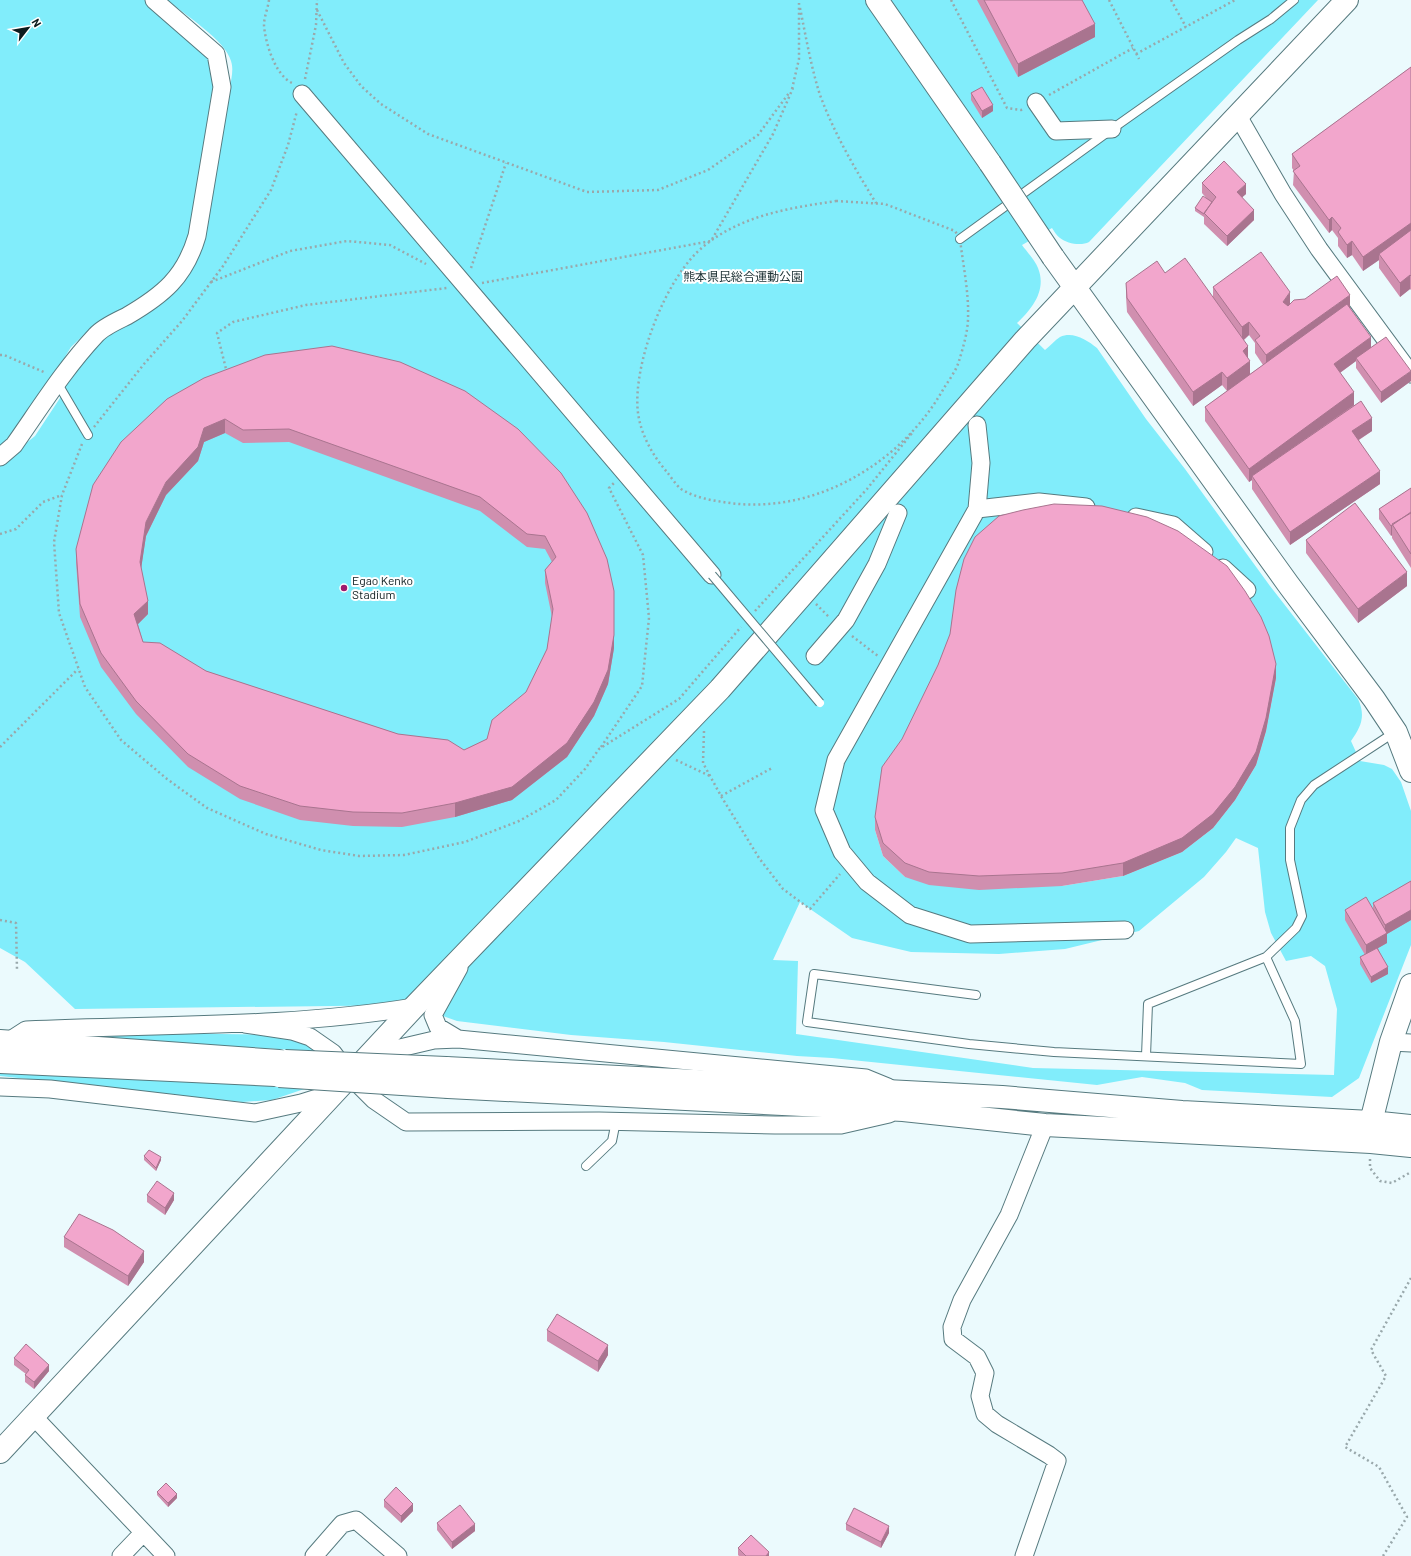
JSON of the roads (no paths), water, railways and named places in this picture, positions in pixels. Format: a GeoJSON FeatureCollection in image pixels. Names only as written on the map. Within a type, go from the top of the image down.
{"type":"FeatureCollection","features":[{"type":"Feature","properties":{"kind":"street"},"geometry":{"type":"LineString","coordinates":[[0,457],[14,445],[52,379],[80,353],[97,333],[160,295],[176,280],[192,254],[197,236],[222,87],[216,54],[154,0]]}},
{"type":"Feature","properties":{"kind":"street"},"geometry":{"type":"LineString","coordinates":[[877,0],[990,163],[1074,288],[1288,584],[1374,699],[1396,732],[1411,771]]}},
{"type":"Feature","properties":{"kind":"street"},"geometry":{"type":"LineString","coordinates":[[2,1444],[34,1417],[414,1007],[720,689],[1025,340],[1347,0]]}},
{"type":"Feature","properties":{"kind":"street"},"geometry":{"type":"LineString","coordinates":[[303,90],[465,286],[712,575]]}},
{"type":"Feature","properties":{"kind":"street"},"geometry":{"type":"LineString","coordinates":[[1036,102],[1056,131],[1112,129]]}},
{"type":"Feature","properties":{"kind":"street"},"geometry":{"type":"LineString","coordinates":[[1238,116],[1283,194],[1319,249],[1411,374]]}},
{"type":"Feature","properties":{"kind":"street"},"geometry":{"type":"LineString","coordinates":[[977,424],[981,463],[977,509],[836,760],[824,810],[842,852],[866,882],[910,914],[970,934],[1125,930]]}},
{"type":"Feature","properties":{"kind":"street"},"geometry":{"type":"LineString","coordinates":[[977,509],[1039,502],[1101,509]]}},
{"type":"Feature","properties":{"kind":"street"},"geometry":{"type":"LineString","coordinates":[[815,656],[846,620],[878,564],[898,513]]}},
{"type":"Feature","properties":{"kind":"street"},"geometry":{"type":"LineString","coordinates":[[1123,514],[1173,525],[1247,590]]}},
{"type":"Feature","properties":{"kind":"street"},"geometry":{"type":"LineString","coordinates":[[458,1039],[438,1027],[433,1015],[468,952]]}},
{"type":"Feature","properties":{"kind":"street"},"geometry":{"type":"LineString","coordinates":[[1371,1132],[1401,1043],[1411,985]]}},
{"type":"Feature","properties":{"kind":"street"},"geometry":{"type":"LineString","coordinates":[[4,1041],[26,1030],[189,1024],[245,1024],[361,1016],[414,1007]]}},
{"type":"Feature","properties":{"kind":"street"},"geometry":{"type":"LineString","coordinates":[[245,1024],[292,1030],[310,1036],[332,1053],[344,1083],[374,1100],[406,1122],[616,1121],[841,1125],[903,1101]]}},
{"type":"Feature","properties":{"kind":"street"},"geometry":{"type":"LineString","coordinates":[[370,1055],[434,1040],[458,1039],[866,1078],[903,1101],[1045,1126],[1371,1132],[1411,1126]]}},
{"type":"Feature","properties":{"kind":"street"},"geometry":{"type":"LineString","coordinates":[[4,1041],[279,1068]]}},
{"type":"Feature","properties":{"kind":"street"},"geometry":{"type":"LineString","coordinates":[[0,1062],[279,1068],[903,1101],[1002,1097],[1182,1112],[1371,1132],[1411,1146]]}},
{"type":"Feature","properties":{"kind":"street"},"geometry":{"type":"LineString","coordinates":[[0,1087],[50,1089],[255,1113],[300,1103],[344,1083]]}},
{"type":"Feature","properties":{"kind":"street"},"geometry":{"type":"LineString","coordinates":[[1024,1556],[1057,1461],[997,1424],[985,1414],[980,1396],[986,1373],[977,1357],[953,1339],[952,1327],[962,1300],[1009,1215],[1045,1126]]}},
{"type":"Feature","properties":{"kind":"street"},"geometry":{"type":"LineString","coordinates":[[34,1417],[166,1556]]}},
{"type":"Feature","properties":{"kind":"street"},"geometry":{"type":"LineString","coordinates":[[314,1556],[342,1524],[356,1520],[398,1556]]}},
{"type":"Feature","properties":{"kind":"street"},"geometry":{"type":"LineString","coordinates":[[121,1556],[143,1533]]}},
{"type":"Feature","properties":{"kind":"lane"},"geometry":{"type":"LineString","coordinates":[[960,239],[1238,40],[1272,19],[1294,0]]}},
{"type":"Feature","properties":{"kind":"lane"},"geometry":{"type":"LineString","coordinates":[[52,379],[88,435]]}},
{"type":"Feature","properties":{"kind":"lane"},"geometry":{"type":"LineString","coordinates":[[712,575],[820,703]]}},
{"type":"Feature","properties":{"kind":"lane"},"geometry":{"type":"LineString","coordinates":[[1146,1056],[1148,1004],[1266,957],[1296,928],[1302,916],[1290,860],[1290,828],[1301,800],[1314,785],[1396,732]]}},
{"type":"Feature","properties":{"kind":"lane"},"geometry":{"type":"LineString","coordinates":[[976,995],[814,974],[807,1022],[969,1044],[1054,1052],[1301,1064],[1295,1021],[1266,957]]}},
{"type":"Feature","properties":{"kind":"lane"},"geometry":{"type":"LineString","coordinates":[[586,1166],[612,1141],[616,1121]]}},
{"type":"Feature","properties":{"kind":"place","name":"Egao Kenko Stadium"},"geometry":{"type":"Point","coordinates":[344,588]}},
{"type":"Feature","properties":{"kind":"park label","name":"熊本県民総合運動公園"},"geometry":{"type":"Point","coordinates":[743,277]}}]}
